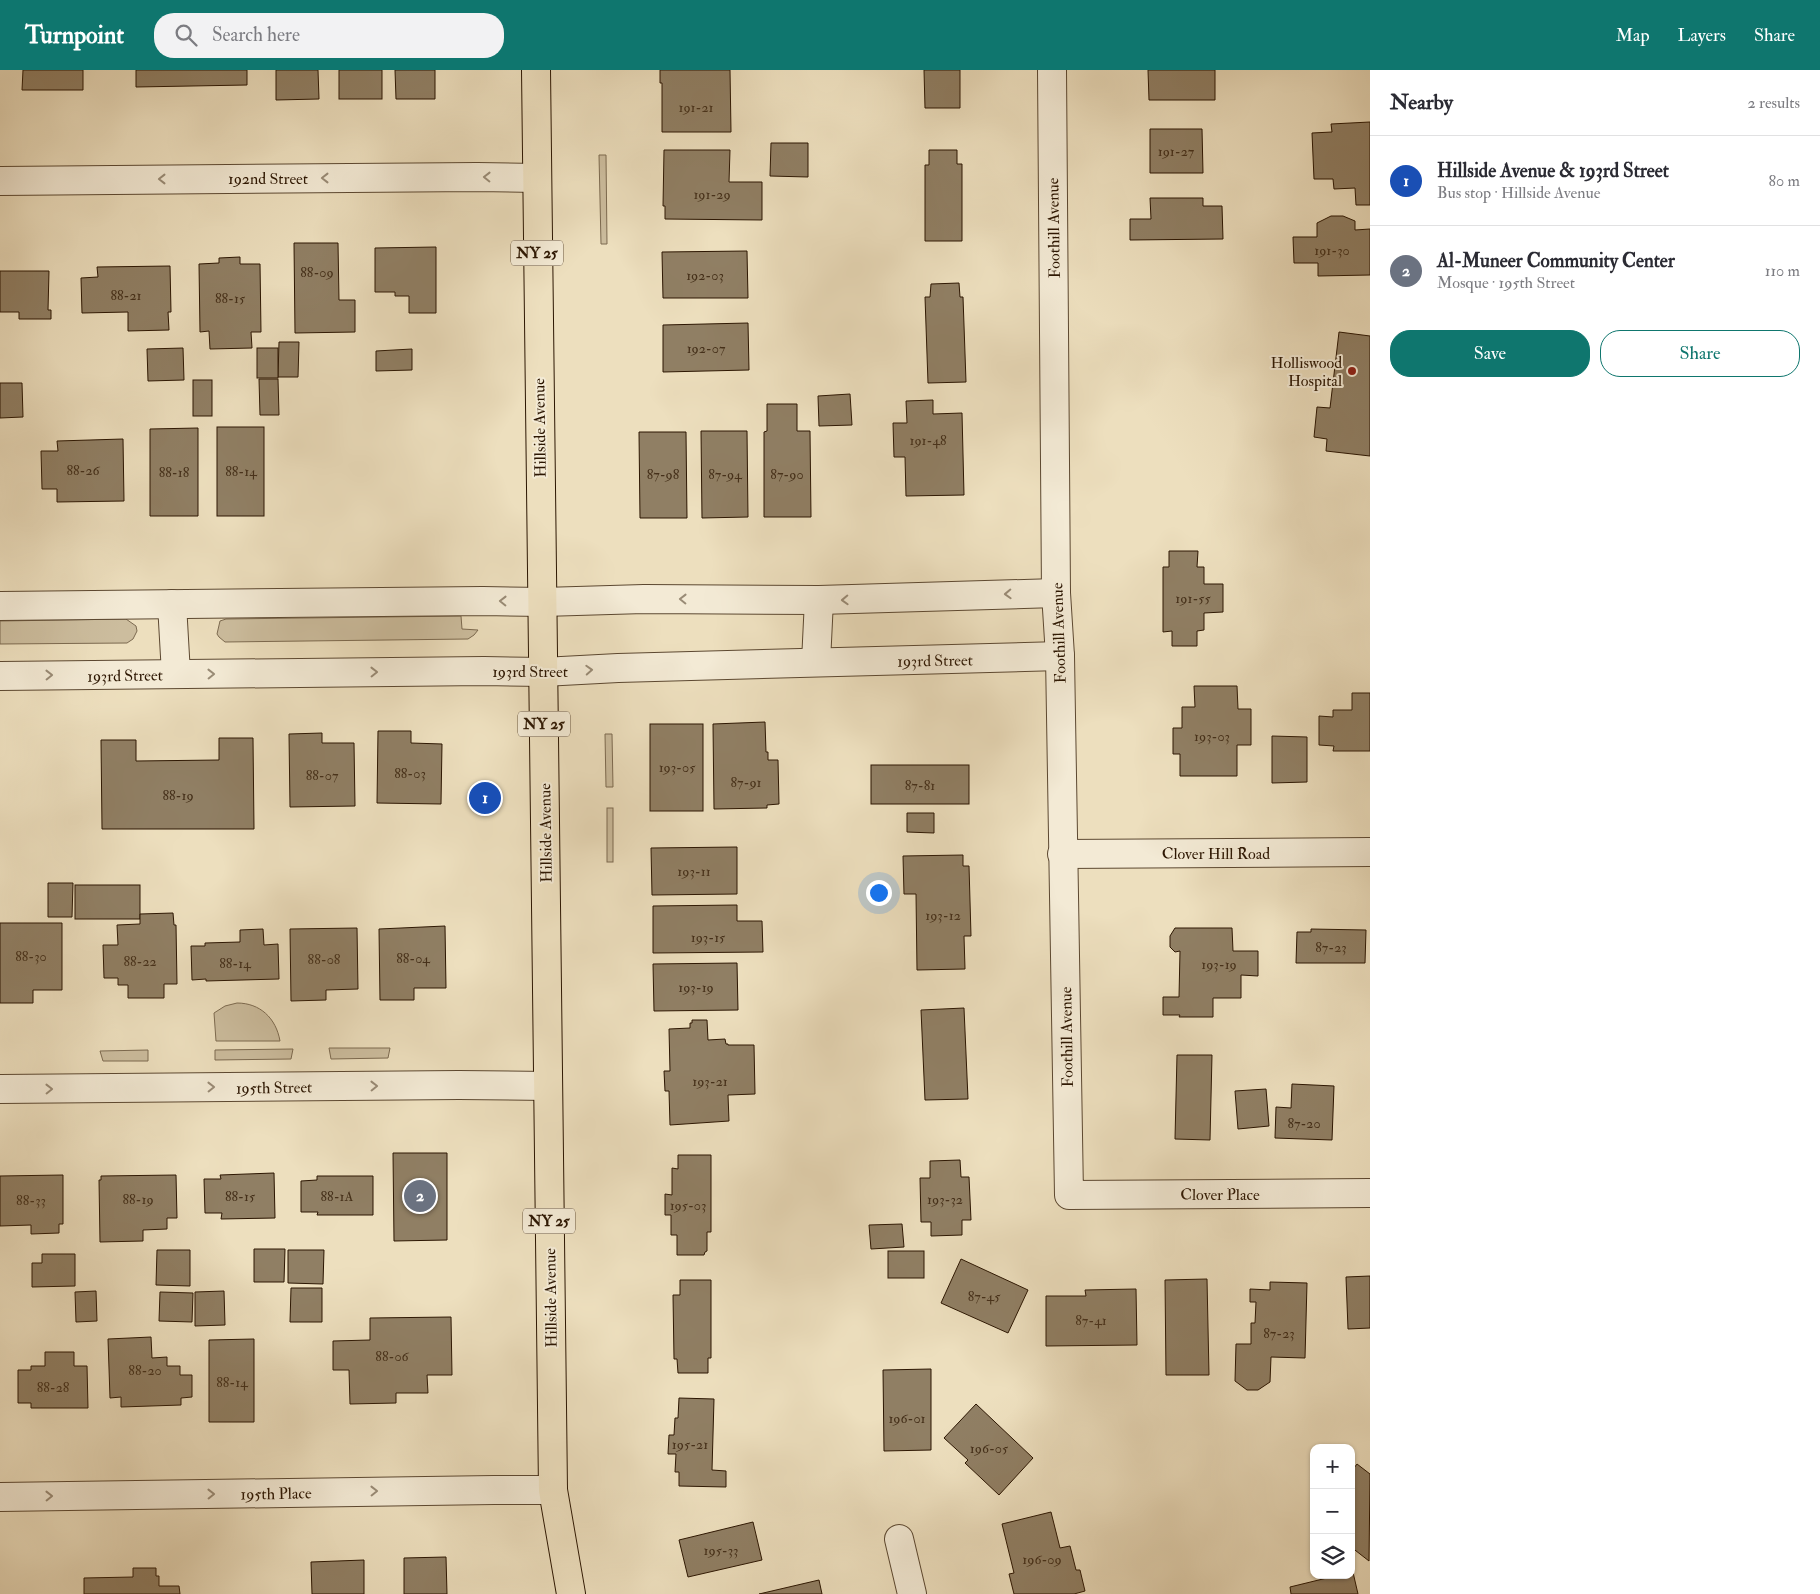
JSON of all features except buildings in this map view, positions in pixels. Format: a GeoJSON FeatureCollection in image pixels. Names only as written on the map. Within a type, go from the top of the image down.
{"type":"FeatureCollection","features":[{"type":"Feature","properties":{"kind":"main road","name":"Hillside Avenue"},"geometry":{"type":"LineString","coordinates":[[536,70],[553,1490],[571,1594]]}},
{"type":"Feature","properties":{"kind":"street","name":"Foothill Avenue"},"geometry":{"type":"LineString","coordinates":[[1052,70],[1056,593],[1060,656],[1069,1195]]}},
{"type":"Feature","properties":{"kind":"street","name":"192nd Street"},"geometry":{"type":"LineString","coordinates":[[0,181],[536,178]]}},
{"type":"Feature","properties":{"kind":"street"},"geometry":{"type":"LineString","coordinates":[[0,606],[464,601],[543,602],[644,599],[819,600],[1056,593]]}},
{"type":"Feature","properties":{"kind":"street"},"geometry":{"type":"LineString","coordinates":[[816,662],[819,600]]}},
{"type":"Feature","properties":{"kind":"street"},"geometry":{"type":"LineString","coordinates":[[172,604],[176,674]]}},
{"type":"Feature","properties":{"kind":"street","name":"193rd Street"},"geometry":{"type":"LineString","coordinates":[[0,676],[543,672],[816,662],[1060,656]]}},
{"type":"Feature","properties":{"kind":"street","name":"Clover Hill Road"},"geometry":{"type":"LineString","coordinates":[[1062,854],[1370,852]]}},
{"type":"Feature","properties":{"kind":"street","name":"195th Street"},"geometry":{"type":"LineString","coordinates":[[0,1089],[547,1086]]}},
{"type":"Feature","properties":{"kind":"street","name":"Clover Place"},"geometry":{"type":"LineString","coordinates":[[1069,1195],[1370,1194]]}},
{"type":"Feature","properties":{"kind":"street","name":"195th Place"},"geometry":{"type":"LineString","coordinates":[[0,1497],[553,1490]]}},
{"type":"Feature","properties":{"kind":"street"},"geometry":{"type":"LineString","coordinates":[[899,1540],[912,1594]]}},
{"type":"Feature","properties":{"kind":"shaded area"},"geometry":{"type":"Polygon","coordinates":[[[599,155],[606,155],[607,244],[601,244],[599,155]]]}},
{"type":"Feature","properties":{"kind":"shaded area"},"geometry":{"type":"Polygon","coordinates":[[[461,616],[462,629],[478,630],[468,639],[225,642],[217,634],[220,621],[226,619],[461,616]]]}},
{"type":"Feature","properties":{"kind":"shaded area"},"geometry":{"type":"Polygon","coordinates":[[[126,619],[136,626],[137,631],[133,639],[127,643],[0,644],[0,621],[126,619]]]}},
{"type":"Feature","properties":{"kind":"shaded area"},"geometry":{"type":"Polygon","coordinates":[[[605,734],[612,734],[613,787],[606,787],[605,734]]]}},
{"type":"Feature","properties":{"kind":"shaded area"},"geometry":{"type":"Polygon","coordinates":[[[607,808],[613,808],[613,862],[607,862],[607,808]]]}},
{"type":"Feature","properties":{"kind":"shaded area"},"geometry":{"type":"Polygon","coordinates":[[[237,1003],[253,1006],[266,1013],[275,1025],[280,1041],[216,1041],[214,1013],[225,1006],[237,1003]]]}},
{"type":"Feature","properties":{"kind":"shaded area"},"geometry":{"type":"Polygon","coordinates":[[[329,1048],[390,1048],[388,1058],[331,1059],[329,1048]]]}},
{"type":"Feature","properties":{"kind":"shaded area"},"geometry":{"type":"Polygon","coordinates":[[[293,1049],[291,1059],[215,1060],[215,1050],[293,1049]]]}},
{"type":"Feature","properties":{"kind":"shaded area"},"geometry":{"type":"Polygon","coordinates":[[[148,1050],[148,1061],[103,1061],[100,1051],[148,1050]]]}},
{"type":"Feature","properties":{"kind":"place","name":"Holliswood Hospital"},"geometry":{"type":"Point","coordinates":[1352,371]}},
{"type":"Feature","properties":{"kind":"place","name":"Hillside Avenue & 193rd Street"},"geometry":{"type":"Point","coordinates":[485,798]}},
{"type":"Feature","properties":{"kind":"place","name":"Al-Muneer Community Center"},"geometry":{"type":"Point","coordinates":[420,1196]}}]}
